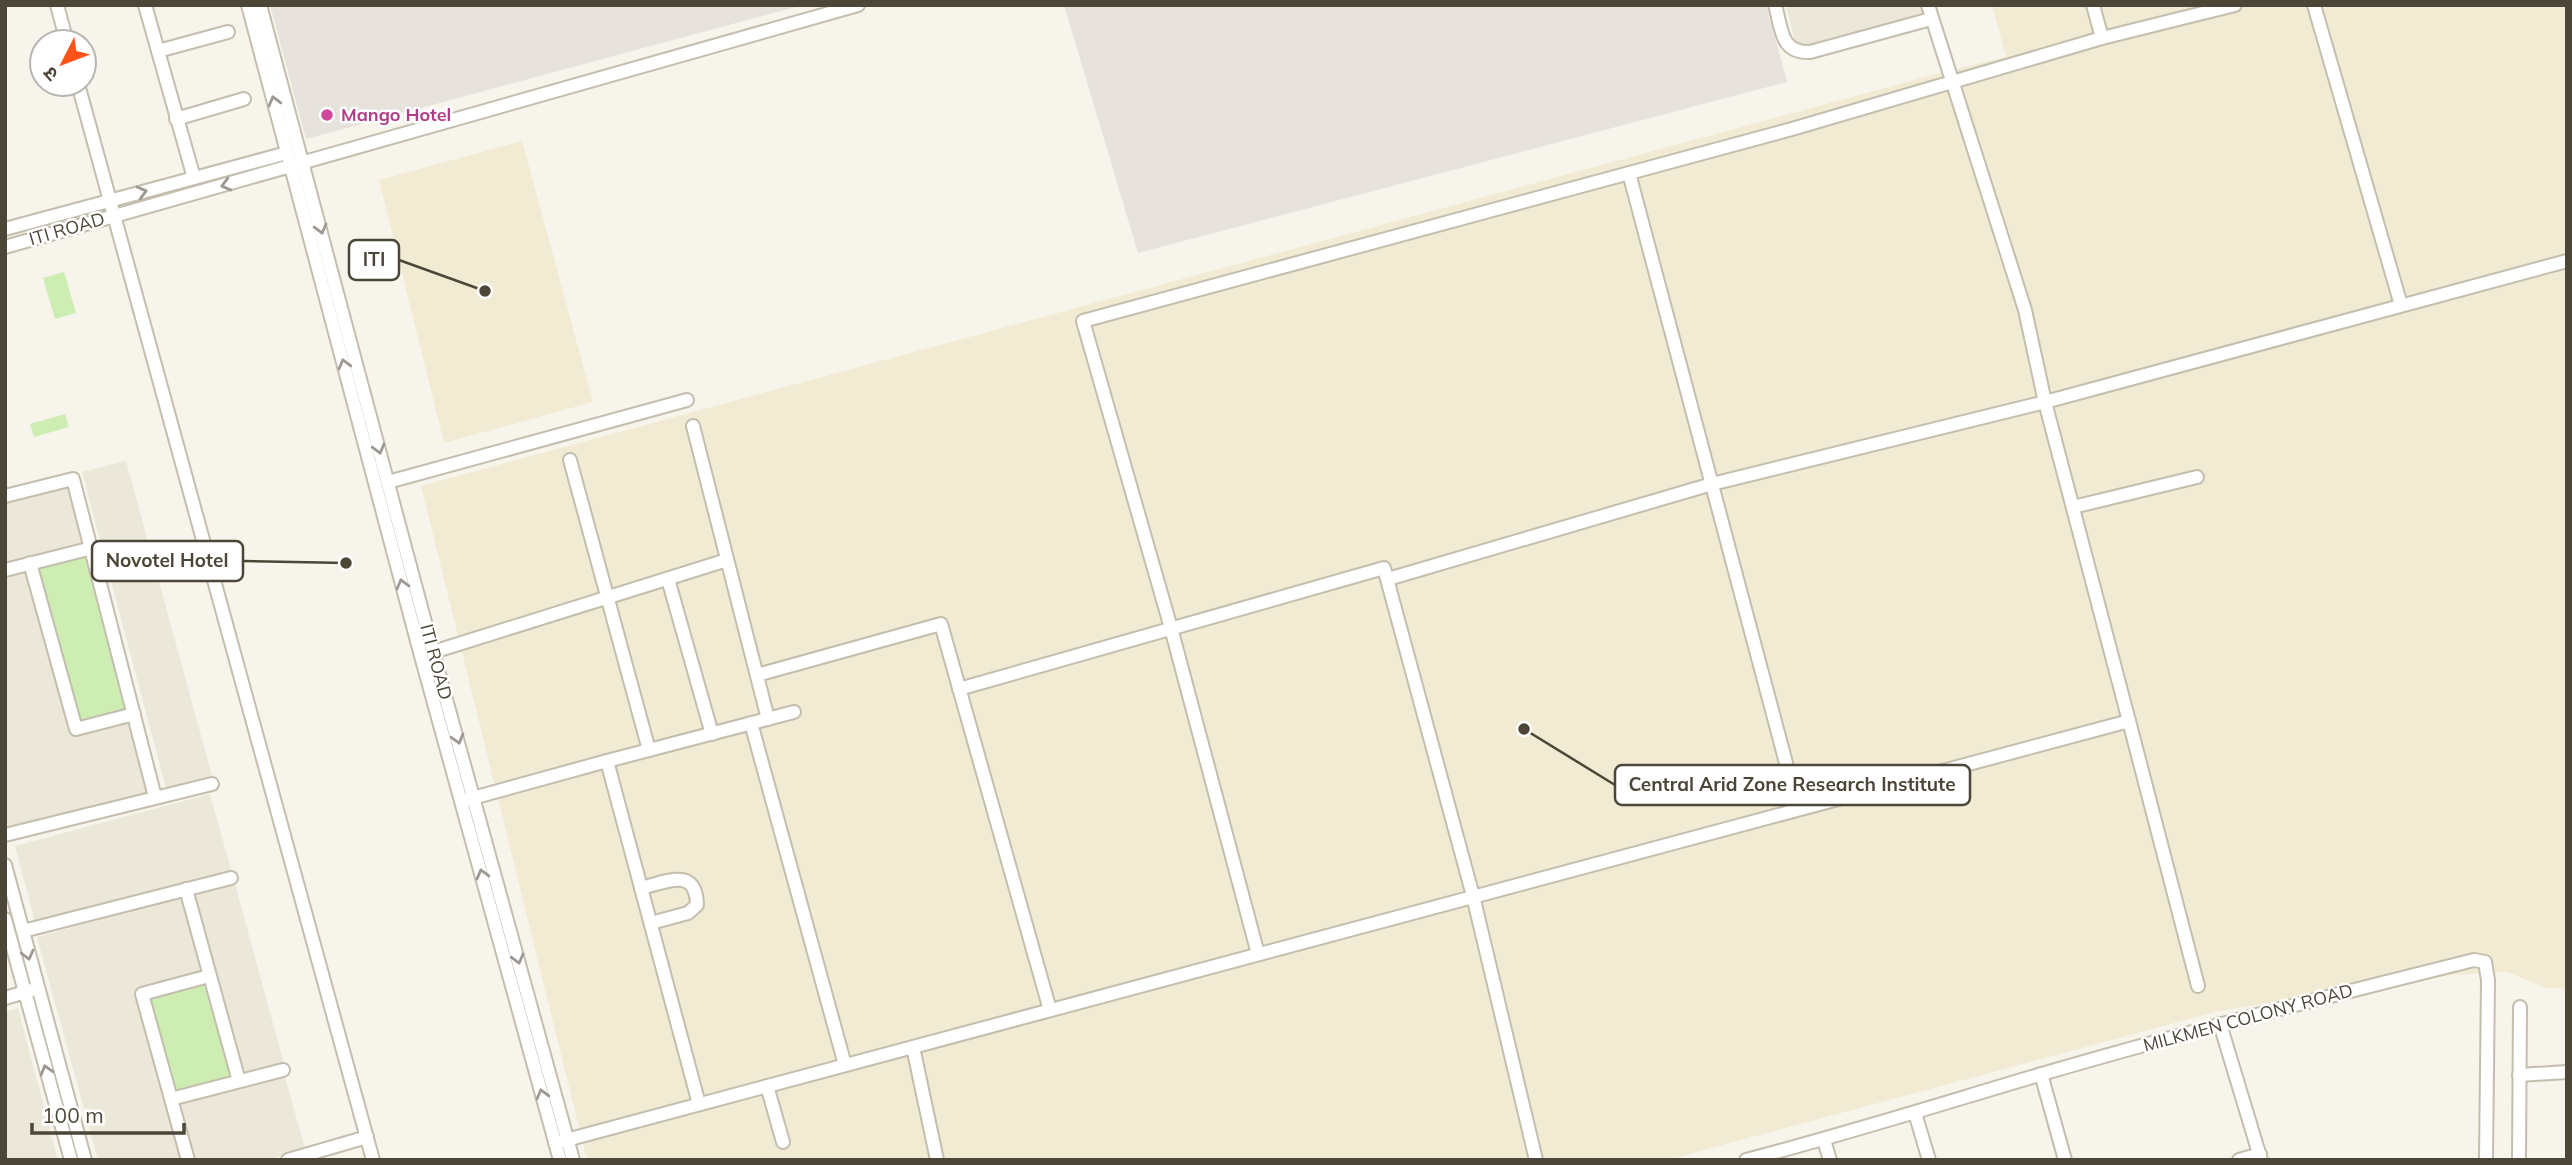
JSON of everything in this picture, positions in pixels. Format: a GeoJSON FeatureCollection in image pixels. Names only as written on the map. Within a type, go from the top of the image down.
{"type":"FeatureCollection","features":[{"type":"Feature","properties":{"kind":"street"},"geometry":{"type":"LineString","coordinates":[[57,5],[63,28]]}},
{"type":"Feature","properties":{"kind":"street"},"geometry":{"type":"LineString","coordinates":[[145,5],[194,178]]}},
{"type":"Feature","properties":{"kind":"street","name":"ITI ROAD"},"geometry":{"type":"LineString","coordinates":[[248,5],[287,153],[298,165],[388,482],[468,799]]}},
{"type":"Feature","properties":{"kind":"street"},"geometry":{"type":"LineString","coordinates":[[260,5],[298,165],[859,5]]}},
{"type":"Feature","properties":{"kind":"street"},"geometry":{"type":"LineString","coordinates":[[1775,5],[1786,45],[1796,52],[1810,52],[1931,19]]}},
{"type":"Feature","properties":{"kind":"street"},"geometry":{"type":"LineString","coordinates":[[1928,5],[2025,310],[2045,401],[2198,986]]}},
{"type":"Feature","properties":{"kind":"street"},"geometry":{"type":"LineString","coordinates":[[2093,5],[2102,38]]}},
{"type":"Feature","properties":{"kind":"street"},"geometry":{"type":"LineString","coordinates":[[1258,954],[1171,628],[1083,321],[1792,129],[2102,38],[2235,5]]}},
{"type":"Feature","properties":{"kind":"street"},"geometry":{"type":"LineString","coordinates":[[2314,5],[2401,305]]}},
{"type":"Feature","properties":{"kind":"street"},"geometry":{"type":"LineString","coordinates":[[158,51],[228,32]]}},
{"type":"Feature","properties":{"kind":"street"},"geometry":{"type":"LineString","coordinates":[[82,98],[373,1160]]}},
{"type":"Feature","properties":{"kind":"street"},"geometry":{"type":"LineString","coordinates":[[176,119],[244,99]]}},
{"type":"Feature","properties":{"kind":"street","name":"ITI ROAD"},"geometry":{"type":"LineString","coordinates":[[5,229],[287,153]]}},
{"type":"Feature","properties":{"kind":"street","name":"ITI ROAD"},"geometry":{"type":"LineString","coordinates":[[5,247],[298,165]]}},
{"type":"Feature","properties":{"kind":"street","name":"ITI ROAD"},"geometry":{"type":"LineString","coordinates":[[298,165],[561,1141],[573,1160]]}},
{"type":"Feature","properties":{"kind":"street"},"geometry":{"type":"LineString","coordinates":[[1629,173],[1798,808]]}},
{"type":"Feature","properties":{"kind":"street"},"geometry":{"type":"LineString","coordinates":[[1388,579],[1712,484],[2045,401],[2567,261]]}},
{"type":"Feature","properties":{"kind":"street"},"geometry":{"type":"LineString","coordinates":[[388,482],[687,400]]}},
{"type":"Feature","properties":{"kind":"street"},"geometry":{"type":"LineString","coordinates":[[693,426],[768,719]]}},
{"type":"Feature","properties":{"kind":"street"},"geometry":{"type":"LineString","coordinates":[[570,460],[649,750]]}},
{"type":"Feature","properties":{"kind":"street"},"geometry":{"type":"LineString","coordinates":[[2073,507],[2197,477]]}},
{"type":"Feature","properties":{"kind":"street"},"geometry":{"type":"LineString","coordinates":[[5,496],[73,479],[155,797]]}},
{"type":"Feature","properties":{"kind":"street"},"geometry":{"type":"LineString","coordinates":[[5,570],[92,548]]}},
{"type":"Feature","properties":{"kind":"street"},"geometry":{"type":"LineString","coordinates":[[433,652],[727,560]]}},
{"type":"Feature","properties":{"kind":"street"},"geometry":{"type":"LineString","coordinates":[[30,563],[76,729],[134,715]]}},
{"type":"Feature","properties":{"kind":"street"},"geometry":{"type":"LineString","coordinates":[[959,689],[1384,568],[1473,896],[1536,1160]]}},
{"type":"Feature","properties":{"kind":"street"},"geometry":{"type":"LineString","coordinates":[[668,579],[712,733]]}},
{"type":"Feature","properties":{"kind":"street"},"geometry":{"type":"LineString","coordinates":[[757,675],[941,624],[1049,1010]]}},
{"type":"Feature","properties":{"kind":"street"},"geometry":{"type":"LineString","coordinates":[[468,799],[794,712]]}},
{"type":"Feature","properties":{"kind":"street"},"geometry":{"type":"LineString","coordinates":[[561,1141],[2129,721]]}},
{"type":"Feature","properties":{"kind":"street"},"geometry":{"type":"LineString","coordinates":[[751,723],[845,1065]]}},
{"type":"Feature","properties":{"kind":"street"},"geometry":{"type":"LineString","coordinates":[[607,761],[699,1104]]}},
{"type":"Feature","properties":{"kind":"street"},"geometry":{"type":"LineString","coordinates":[[5,835],[212,784]]}},
{"type":"Feature","properties":{"kind":"street"},"geometry":{"type":"LineString","coordinates":[[5,865],[23,931],[30,991],[71,1160]]}},
{"type":"Feature","properties":{"kind":"street"},"geometry":{"type":"LineString","coordinates":[[23,931],[231,878]]}},
{"type":"Feature","properties":{"kind":"street"},"geometry":{"type":"LineString","coordinates":[[641,888],[681,878],[689,881],[697,898],[697,905],[688,913],[651,923]]}},
{"type":"Feature","properties":{"kind":"street"},"geometry":{"type":"LineString","coordinates":[[186,890],[239,1081]]}},
{"type":"Feature","properties":{"kind":"street"},"geometry":{"type":"LineString","coordinates":[[5,919],[85,1160]]}},
{"type":"Feature","properties":{"kind":"street","name":"MILKMEN COLONY ROAD"},"geometry":{"type":"LineString","coordinates":[[1746,1160],[1824,1140],[2041,1074],[2220,1024],[2474,960],[2485,962],[2488,980],[2486,1158]]}},
{"type":"Feature","properties":{"kind":"street"},"geometry":{"type":"LineString","coordinates":[[188,1160],[142,994],[209,976]]}},
{"type":"Feature","properties":{"kind":"street"},"geometry":{"type":"LineString","coordinates":[[5,998],[30,991]]}},
{"type":"Feature","properties":{"kind":"street"},"geometry":{"type":"LineString","coordinates":[[2519,1160],[2520,1007]]}},
{"type":"Feature","properties":{"kind":"street"},"geometry":{"type":"LineString","coordinates":[[2220,1024],[2261,1157],[2239,1160]]}},
{"type":"Feature","properties":{"kind":"street"},"geometry":{"type":"LineString","coordinates":[[912,1047],[937,1160]]}},
{"type":"Feature","properties":{"kind":"street"},"geometry":{"type":"LineString","coordinates":[[171,1098],[283,1070]]}},
{"type":"Feature","properties":{"kind":"street"},"geometry":{"type":"LineString","coordinates":[[2519,1074],[2567,1072]]}},
{"type":"Feature","properties":{"kind":"street"},"geometry":{"type":"LineString","coordinates":[[2041,1074],[2065,1160]]}},
{"type":"Feature","properties":{"kind":"street"},"geometry":{"type":"LineString","coordinates":[[767,1086],[783,1142]]}},
{"type":"Feature","properties":{"kind":"street"},"geometry":{"type":"LineString","coordinates":[[1915,1113],[1929,1160]]}},
{"type":"Feature","properties":{"kind":"street"},"geometry":{"type":"LineString","coordinates":[[288,1160],[367,1137]]}},
{"type":"Feature","properties":{"kind":"street"},"geometry":{"type":"LineString","coordinates":[[1824,1140],[1830,1160]]}},
{"type":"Feature","properties":{"kind":"street","name":"ITI ROAD"},"geometry":{"type":"LineString","coordinates":[[560,1160],[561,1141]]}},
{"type":"Feature","properties":{"kind":"shaded area"},"geometry":{"type":"Polygon","coordinates":[[[270,5],[803,5],[306,139],[270,5]]]}},
{"type":"Feature","properties":{"kind":"shaded area"},"geometry":{"type":"Polygon","coordinates":[[[1064,5],[1766,5],[1787,82],[1138,253],[1064,5]]]}},
{"type":"Feature","properties":{"kind":"shaded area"},"geometry":{"type":"Polygon","coordinates":[[[1786,5],[1936,5],[1938,14],[1798,55],[1786,5]]]}},
{"type":"Feature","properties":{"kind":"shaded area"},"geometry":{"type":"Polygon","coordinates":[[[1992,5],[2567,5],[2567,989],[2546,988],[2507,972],[2452,975],[2219,1011],[1667,1160],[587,1160],[421,486],[2006,57],[1992,5]]]}},
{"type":"Feature","properties":{"kind":"shaded area"},"geometry":{"type":"Polygon","coordinates":[[[522,141],[593,402],[444,443],[379,180],[522,141]]]}},
{"type":"Feature","properties":{"kind":"shaded area"},"geometry":{"type":"Polygon","coordinates":[[[126,461],[212,776],[166,788],[82,472],[126,461]]]}},
{"type":"Feature","properties":{"kind":"shaded area"},"geometry":{"type":"Polygon","coordinates":[[[71,485],[87,543],[5,565],[5,502],[71,485]]]}},
{"type":"Feature","properties":{"kind":"shaded area"},"geometry":{"type":"Polygon","coordinates":[[[26,569],[70,734],[129,719],[149,793],[9,830],[5,817],[5,574],[26,569]]]}},
{"type":"Feature","properties":{"kind":"shaded area"},"geometry":{"type":"Polygon","coordinates":[[[210,794],[231,870],[35,922],[15,846],[210,794]]]}},
{"type":"Feature","properties":{"kind":"shaded area"},"geometry":{"type":"Polygon","coordinates":[[[235,884],[284,1064],[243,1076],[193,895],[235,884]]]}},
{"type":"Feature","properties":{"kind":"shaded area"},"geometry":{"type":"Polygon","coordinates":[[[182,897],[203,971],[137,990],[184,1160],[98,1160],[37,937],[182,897]]]}},
{"type":"Feature","properties":{"kind":"shaded area"},"geometry":{"type":"Polygon","coordinates":[[[18,1008],[58,1160],[5,1160],[5,1012],[18,1008]]]}},
{"type":"Feature","properties":{"kind":"shaded area"},"geometry":{"type":"Polygon","coordinates":[[[284,1073],[305,1149],[267,1160],[196,1160],[180,1101],[284,1073]]]}},
{"type":"Feature","properties":{"kind":"green space"},"geometry":{"type":"Polygon","coordinates":[[[64,272],[76,313],[55,319],[43,278],[64,272]]]}},
{"type":"Feature","properties":{"kind":"green space"},"geometry":{"type":"Polygon","coordinates":[[[65,414],[69,427],[34,437],[30,424],[65,414]]]}},
{"type":"Feature","properties":{"kind":"green space"},"geometry":{"type":"Polygon","coordinates":[[[86,552],[130,712],[80,726],[36,566],[86,552]]]}},
{"type":"Feature","properties":{"kind":"green space"},"geometry":{"type":"Polygon","coordinates":[[[203,981],[231,1077],[177,1093],[149,997],[203,981]]]}},
{"type":"Feature","properties":{"kind":"place","name":"Mango Hotel"},"geometry":{"type":"Point","coordinates":[327,115]}},
{"type":"Feature","properties":{"kind":"place","name":"ITI"},"geometry":{"type":"Point","coordinates":[485,291]}},
{"type":"Feature","properties":{"kind":"place","name":"Novotel Hotel"},"geometry":{"type":"Point","coordinates":[346,563]}},
{"type":"Feature","properties":{"kind":"place","name":"Central Arid Zone Research Institute"},"geometry":{"type":"Point","coordinates":[1524,729]}}]}
